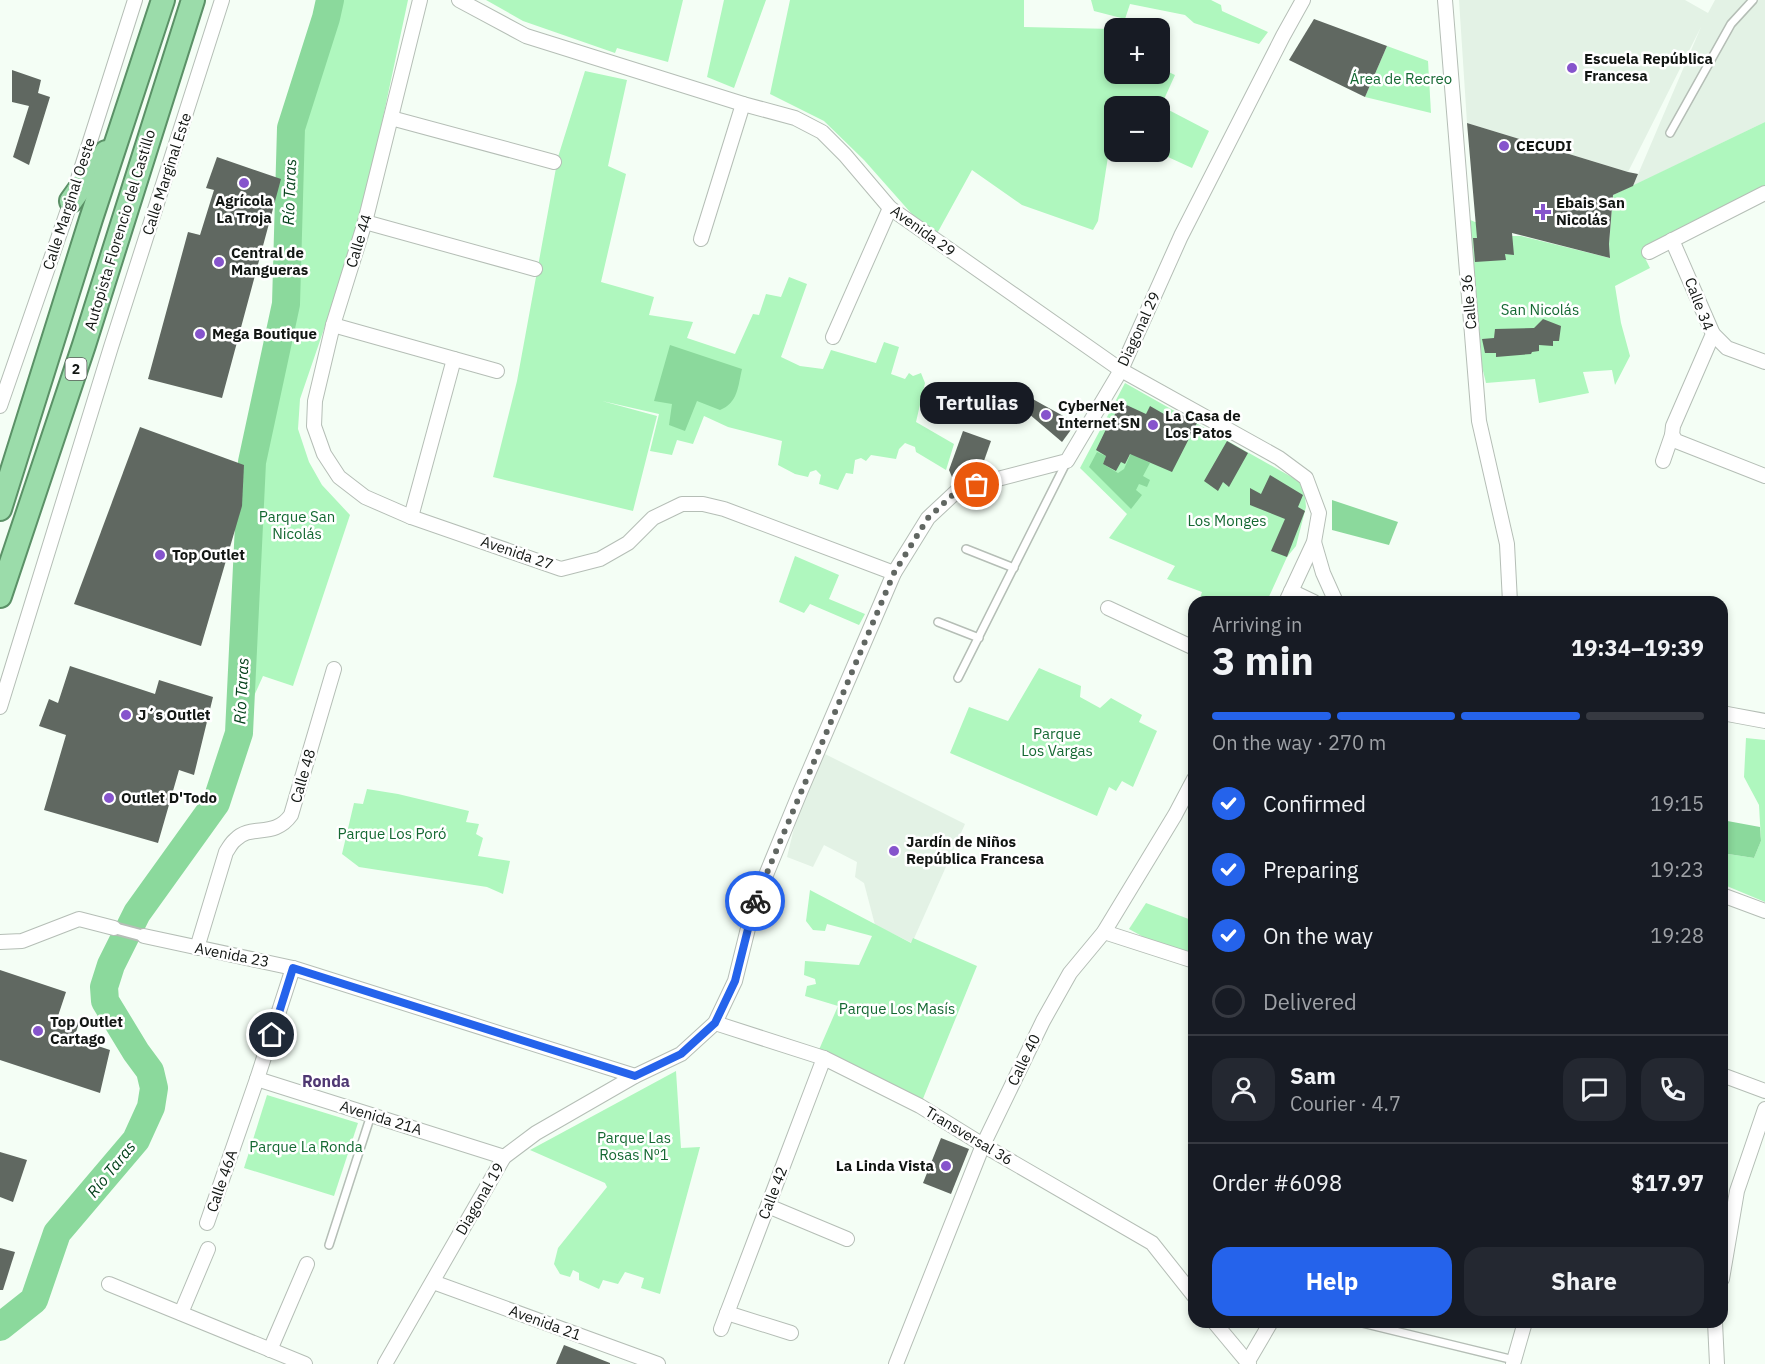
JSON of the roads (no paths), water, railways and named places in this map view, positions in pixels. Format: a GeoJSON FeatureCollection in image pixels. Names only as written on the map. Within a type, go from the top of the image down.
{"type":"FeatureCollection","features":[{"type":"Feature","properties":{"kind":"highway","name":"Autopista Florencio del Castillo"},"geometry":{"type":"LineString","coordinates":[[0,508],[163,0]]}},
{"type":"Feature","properties":{"kind":"highway","name":"Autopista Florencio del Castillo"},"geometry":{"type":"LineString","coordinates":[[0,596],[84,345],[193,0]]}},
{"type":"Feature","properties":{"kind":"highway"},"geometry":{"type":"LineString","coordinates":[[71,201],[121,131]]}},
{"type":"Feature","properties":{"kind":"street","name":"Calle Marginal Oeste"},"geometry":{"type":"LineString","coordinates":[[0,406],[71,201],[135,0]]}},
{"type":"Feature","properties":{"kind":"street","name":"Calle Marginal Este"},"geometry":{"type":"LineString","coordinates":[[0,708],[222,0]]}},
{"type":"Feature","properties":{"kind":"street","name":"Calle 44"},"geometry":{"type":"LineString","coordinates":[[339,477],[324,454],[314,426],[315,401],[333,325],[365,222],[420,0]]}},
{"type":"Feature","properties":{"kind":"street","name":"Avenida 29"},"geometry":{"type":"LineString","coordinates":[[459,0],[526,36],[795,118],[822,132],[845,155],[890,208],[1121,370],[1279,458],[1306,478],[1320,513],[1314,542]]}},
{"type":"Feature","properties":{"kind":"street","name":"Diagonal 29"},"geometry":{"type":"LineString","coordinates":[[1067,461],[1121,370],[1181,236],[1303,0]]}},
{"type":"Feature","properties":{"kind":"street","name":"Calle 36"},"geometry":{"type":"LineString","coordinates":[[1445,0],[1479,421],[1507,544],[1510,596]]}},
{"type":"Feature","properties":{"kind":"street"},"geometry":{"type":"LineString","coordinates":[[701,239],[743,104]]}},
{"type":"Feature","properties":{"kind":"street"},"geometry":{"type":"LineString","coordinates":[[391,118],[554,162]]}},
{"type":"Feature","properties":{"kind":"street"},"geometry":{"type":"LineString","coordinates":[[1649,252],[1765,193]]}},
{"type":"Feature","properties":{"kind":"street"},"geometry":{"type":"LineString","coordinates":[[833,337],[890,208]]}},
{"type":"Feature","properties":{"kind":"street"},"geometry":{"type":"LineString","coordinates":[[365,222],[535,269]]}},
{"type":"Feature","properties":{"kind":"street","name":"Calle 34"},"geometry":{"type":"LineString","coordinates":[[1663,461],[1673,426],[1713,334],[1672,240]]}},
{"type":"Feature","properties":{"kind":"street"},"geometry":{"type":"LineString","coordinates":[[333,325],[497,372]]}},
{"type":"Feature","properties":{"kind":"street"},"geometry":{"type":"LineString","coordinates":[[1713,334],[1727,348],[1765,362]]}},
{"type":"Feature","properties":{"kind":"street"},"geometry":{"type":"LineString","coordinates":[[411,517],[454,359]]}},
{"type":"Feature","properties":{"kind":"street"},"geometry":{"type":"LineString","coordinates":[[1672,435],[1676,441],[1765,476]]}},
{"type":"Feature","properties":{"kind":"street"},"geometry":{"type":"LineString","coordinates":[[715,1023],[735,981],[754,904],[894,573],[928,518],[959,489],[1067,461]]}},
{"type":"Feature","properties":{"kind":"street","name":"Avenida 27"},"geometry":{"type":"LineString","coordinates":[[339,477],[365,497],[411,517],[561,569],[600,559],[628,543],[653,518],[682,504],[703,504],[724,509],[894,573]]}},
{"type":"Feature","properties":{"kind":"street"},"geometry":{"type":"LineString","coordinates":[[1288,596],[1314,542]]}},
{"type":"Feature","properties":{"kind":"street"},"geometry":{"type":"LineString","coordinates":[[1314,542],[1323,573],[1333,596]]}},
{"type":"Feature","properties":{"kind":"street"},"geometry":{"type":"LineString","coordinates":[[1108,608],[1188,645]]}},
{"type":"Feature","properties":{"kind":"street","name":"Calle 48"},"geometry":{"type":"LineString","coordinates":[[197,948],[226,852],[234,840],[242,835],[277,828],[285,824],[291,815],[334,669]]}},
{"type":"Feature","properties":{"kind":"street"},"geometry":{"type":"LineString","coordinates":[[1728,714],[1765,721]]}},
{"type":"Feature","properties":{"kind":"street","name":"Calle 40"},"geometry":{"type":"LineString","coordinates":[[896,1364],[984,1146],[1043,1021],[1070,973],[1104,932],[1188,790]]}},
{"type":"Feature","properties":{"kind":"street"},"geometry":{"type":"LineString","coordinates":[[1728,896],[1765,911]]}},
{"type":"Feature","properties":{"kind":"street","name":"Avenida 23"},"geometry":{"type":"LineString","coordinates":[[0,942],[22,941],[79,919],[94,921],[144,936],[293,968],[635,1076]]}},
{"type":"Feature","properties":{"kind":"street"},"geometry":{"type":"LineString","coordinates":[[1104,932],[1188,959]]}},
{"type":"Feature","properties":{"kind":"street","name":"Calle 46A"},"geometry":{"type":"LineString","coordinates":[[207,1223],[293,968]]}},
{"type":"Feature","properties":{"kind":"street","name":"Transversal 36"},"geometry":{"type":"LineString","coordinates":[[715,1023],[824,1058],[920,1106],[984,1146],[1152,1243],[1188,1288]]}},
{"type":"Feature","properties":{"kind":"street","name":"Diagonal 19"},"geometry":{"type":"LineString","coordinates":[[385,1364],[504,1157],[536,1133],[635,1076],[681,1054],[715,1023]]}},
{"type":"Feature","properties":{"kind":"street","name":"Calle 42"},"geometry":{"type":"LineString","coordinates":[[721,1329],[824,1058]]}},
{"type":"Feature","properties":{"kind":"street"},"geometry":{"type":"LineString","coordinates":[[1728,1078],[1765,1092]]}},
{"type":"Feature","properties":{"kind":"street","name":"Avenida 21A"},"geometry":{"type":"LineString","coordinates":[[257,1079],[504,1157]]}},
{"type":"Feature","properties":{"kind":"street"},"geometry":{"type":"LineString","coordinates":[[1728,1244],[1737,1191],[1765,1109]]}},
{"type":"Feature","properties":{"kind":"street"},"geometry":{"type":"LineString","coordinates":[[768,1206],[847,1239]]}},
{"type":"Feature","properties":{"kind":"street"},"geometry":{"type":"LineString","coordinates":[[181,1313],[208,1249]]}},
{"type":"Feature","properties":{"kind":"street"},"geometry":{"type":"LineString","coordinates":[[270,1350],[307,1264]]}},
{"type":"Feature","properties":{"kind":"street","name":"Avenida 21"},"geometry":{"type":"LineString","coordinates":[[433,1282],[658,1364]]}},
{"type":"Feature","properties":{"kind":"street"},"geometry":{"type":"LineString","coordinates":[[109,1284],[305,1364]]}},
{"type":"Feature","properties":{"kind":"street"},"geometry":{"type":"LineString","coordinates":[[727,1313],[791,1333]]}},
{"type":"Feature","properties":{"kind":"street"},"geometry":{"type":"LineString","coordinates":[[1219,1328],[1248,1363],[1268,1328]]}},
{"type":"Feature","properties":{"kind":"street"},"geometry":{"type":"LineString","coordinates":[[1513,1362],[1523,1328]]}},
{"type":"Feature","properties":{"kind":"street"},"geometry":{"type":"LineString","coordinates":[[1715,1328],[1717,1364]]}},
{"type":"Feature","properties":{"kind":"lane"},"geometry":{"type":"LineString","coordinates":[[1670,134],[1731,24],[1753,0]]}},
{"type":"Feature","properties":{"kind":"lane"},"geometry":{"type":"LineString","coordinates":[[958,678],[1067,461]]}},
{"type":"Feature","properties":{"kind":"lane"},"geometry":{"type":"LineString","coordinates":[[966,549],[1014,568]]}},
{"type":"Feature","properties":{"kind":"lane"},"geometry":{"type":"LineString","coordinates":[[938,622],[979,638]]}},
{"type":"Feature","properties":{"kind":"lane"},"geometry":{"type":"LineString","coordinates":[[329,1245],[371,1115]]}},
{"type":"Feature","properties":{"kind":"lane"},"geometry":{"type":"LineString","coordinates":[[1381,1328],[1513,1362]]}},
{"type":"Feature","properties":{"kind":"waterway","name":"Río Taras"},"geometry":{"type":"LineString","coordinates":[[0,1327],[34,1300],[57,1233],[136,1140],[151,1107],[154,1088],[150,1071],[105,1001],[104,987],[111,965],[137,913],[216,803],[239,733],[252,462],[286,304],[291,128],[330,0]]}},
{"type":"Feature","properties":{"kind":"place","name":"Escuela República Francesa"},"geometry":{"type":"Point","coordinates":[1572,68]}},
{"type":"Feature","properties":{"kind":"place","name":"CECUDI"},"geometry":{"type":"Point","coordinates":[1504,146]}},
{"type":"Feature","properties":{"kind":"place","name":"Agrícola La Troja"},"geometry":{"type":"Point","coordinates":[244,183]}},
{"type":"Feature","properties":{"kind":"place","name":"Ebais San Nicolás"},"geometry":{"type":"Point","coordinates":[1543,212]}},
{"type":"Feature","properties":{"kind":"place","name":"Central de Mangueras"},"geometry":{"type":"Point","coordinates":[219,262]}},
{"type":"Feature","properties":{"kind":"place","name":"Mega Boutique"},"geometry":{"type":"Point","coordinates":[200,334]}},
{"type":"Feature","properties":{"kind":"place","name":"CyberNet Internet SN"},"geometry":{"type":"Point","coordinates":[1046,415]}},
{"type":"Feature","properties":{"kind":"place","name":"La Casa de Los Patos"},"geometry":{"type":"Point","coordinates":[1153,425]}},
{"type":"Feature","properties":{"kind":"place","name":"Tertulias"},"geometry":{"type":"Point","coordinates":[977,485]}},
{"type":"Feature","properties":{"kind":"place","name":"Top Outlet"},"geometry":{"type":"Point","coordinates":[160,555]}},
{"type":"Feature","properties":{"kind":"place","name":"J´s Outlet"},"geometry":{"type":"Point","coordinates":[126,715]}},
{"type":"Feature","properties":{"kind":"place","name":"Outlet D'Todo"},"geometry":{"type":"Point","coordinates":[109,798]}},
{"type":"Feature","properties":{"kind":"place","name":"Jardín de Niños República Francesa"},"geometry":{"type":"Point","coordinates":[894,851]}},
{"type":"Feature","properties":{"kind":"place","name":"Top Outlet Cartago"},"geometry":{"type":"Point","coordinates":[38,1031]}},
{"type":"Feature","properties":{"kind":"place","name":"La Linda Vista"},"geometry":{"type":"Point","coordinates":[946,1166]}},
{"type":"Feature","properties":{"kind":"district","name":"Ronda"},"geometry":{"type":"Point","coordinates":[326,1081]}},
{"type":"Feature","properties":{"kind":"park label","name":"Área de Recreo"},"geometry":{"type":"Point","coordinates":[1401,79]}},
{"type":"Feature","properties":{"kind":"park label","name":"San Nicolás"},"geometry":{"type":"Point","coordinates":[1540,310]}},
{"type":"Feature","properties":{"kind":"park label","name":"Los Monges"},"geometry":{"type":"Point","coordinates":[1227,521]}},
{"type":"Feature","properties":{"kind":"park label","name":"Parque San Nicolás"},"geometry":{"type":"Point","coordinates":[297,526]}},
{"type":"Feature","properties":{"kind":"park label","name":"Parque Los Vargas"},"geometry":{"type":"Point","coordinates":[1057,742]}},
{"type":"Feature","properties":{"kind":"park label","name":"Parque Los Poró"},"geometry":{"type":"Point","coordinates":[392,834]}},
{"type":"Feature","properties":{"kind":"park label","name":"Parque Los Masís"},"geometry":{"type":"Point","coordinates":[897,1009]}},
{"type":"Feature","properties":{"kind":"park label","name":"Parque Las Rosas Nº1"},"geometry":{"type":"Point","coordinates":[634,1146]}},
{"type":"Feature","properties":{"kind":"park label","name":"Parque La Ronda"},"geometry":{"type":"Point","coordinates":[306,1147]}}]}
